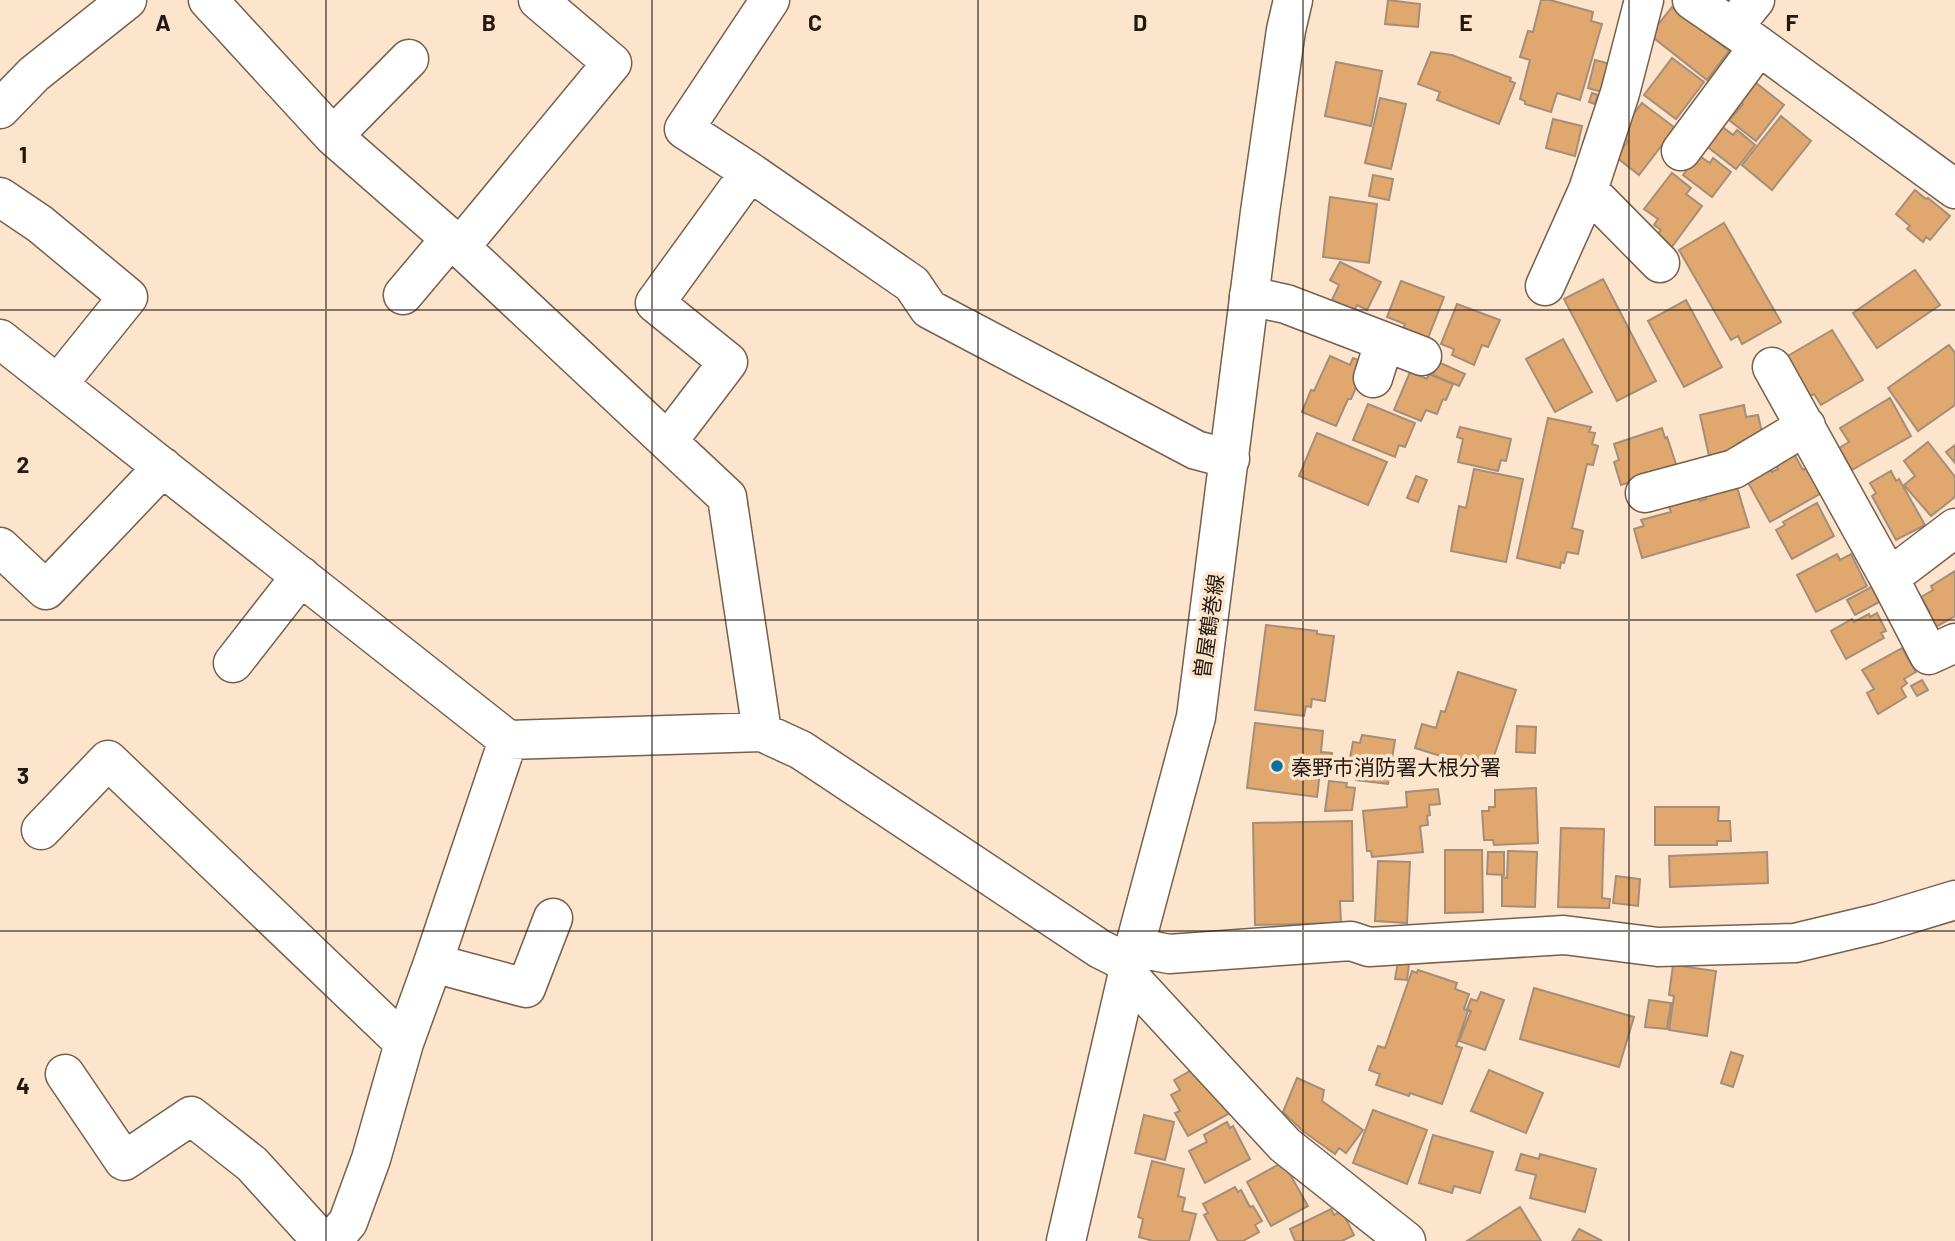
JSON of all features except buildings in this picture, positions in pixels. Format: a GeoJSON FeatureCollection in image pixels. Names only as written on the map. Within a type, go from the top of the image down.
{"type":"FeatureCollection","features":[{"type":"Feature","properties":{"kind":"street"},"geometry":{"type":"LineString","coordinates":[[0,109],[34,75],[127,0]]}},
{"type":"Feature","properties":{"kind":"street"},"geometry":{"type":"LineString","coordinates":[[208,0],[333,135],[455,243],[727,497],[762,732]]}},
{"type":"Feature","properties":{"kind":"street"},"geometry":{"type":"LineString","coordinates":[[403,295],[455,243],[612,63],[538,0]]}},
{"type":"Feature","properties":{"kind":"street"},"geometry":{"type":"LineString","coordinates":[[770,0],[684,129],[912,284],[929,309],[1195,450],[1230,459]]}},
{"type":"Feature","properties":{"kind":"street","name":"曽屋鶴巻線"},"geometry":{"type":"LineString","coordinates":[[1066,1241],[1130,962],[1196,717],[1249,296],[1282,56],[1293,0]]}},
{"type":"Feature","properties":{"kind":"street"},"geometry":{"type":"LineString","coordinates":[[1545,286],[1588,190],[1620,93],[1644,0]]}},
{"type":"Feature","properties":{"kind":"street"},"geometry":{"type":"LineString","coordinates":[[1692,0],[1749,24],[1955,189]]}},
{"type":"Feature","properties":{"kind":"street"},"geometry":{"type":"LineString","coordinates":[[1681,151],[1749,24]]}},
{"type":"Feature","properties":{"kind":"street"},"geometry":{"type":"LineString","coordinates":[[333,135],[409,59]]}},
{"type":"Feature","properties":{"kind":"street"},"geometry":{"type":"LineString","coordinates":[[667,441],[728,362],[655,303],[750,172]]}},
{"type":"Feature","properties":{"kind":"street"},"geometry":{"type":"LineString","coordinates":[[1588,190],[1660,263]]}},
{"type":"Feature","properties":{"kind":"street"},"geometry":{"type":"LineString","coordinates":[[0,197],[40,224],[128,296],[58,384]]}},
{"type":"Feature","properties":{"kind":"street"},"geometry":{"type":"LineString","coordinates":[[1249,296],[1286,304],[1379,360],[1422,356]]}},
{"type":"Feature","properties":{"kind":"street"},"geometry":{"type":"LineString","coordinates":[[0,339],[508,740],[762,732],[801,750],[1100,948],[1130,962],[1285,1145],[1401,1240]]}},
{"type":"Feature","properties":{"kind":"street"},"geometry":{"type":"LineString","coordinates":[[1772,367],[1929,655],[1955,643]]}},
{"type":"Feature","properties":{"kind":"street"},"geometry":{"type":"LineString","coordinates":[[1645,493],[1734,469],[1805,426]]}},
{"type":"Feature","properties":{"kind":"street"},"geometry":{"type":"LineString","coordinates":[[0,547],[46,590],[163,467]]}},
{"type":"Feature","properties":{"kind":"street"},"geometry":{"type":"LineString","coordinates":[[1889,578],[1955,528]]}},
{"type":"Feature","properties":{"kind":"street"},"geometry":{"type":"LineString","coordinates":[[233,663],[301,576]]}},
{"type":"Feature","properties":{"kind":"street"},"geometry":{"type":"LineString","coordinates":[[332,1241],[348,1222],[371,1158],[404,1043],[508,740]]}},
{"type":"Feature","properties":{"kind":"street"},"geometry":{"type":"LineString","coordinates":[[41,830],[108,760],[404,1043]]}},
{"type":"Feature","properties":{"kind":"street"},"geometry":{"type":"LineString","coordinates":[[1130,962],[1169,954],[1351,941],[1369,947],[1564,935],[1658,947],[1795,943],[1879,923],[1955,900]]}},
{"type":"Feature","properties":{"kind":"street"},"geometry":{"type":"LineString","coordinates":[[433,963],[526,988],[553,919]]}},
{"type":"Feature","properties":{"kind":"street"},"geometry":{"type":"LineString","coordinates":[[65,1074],[124,1161],[191,1116],[252,1164],[322,1241]]}},
{"type":"Feature","properties":{"kind":"place","name":"秦野市消防署大根分署"},"geometry":{"type":"Point","coordinates":[1277,766]}}]}
